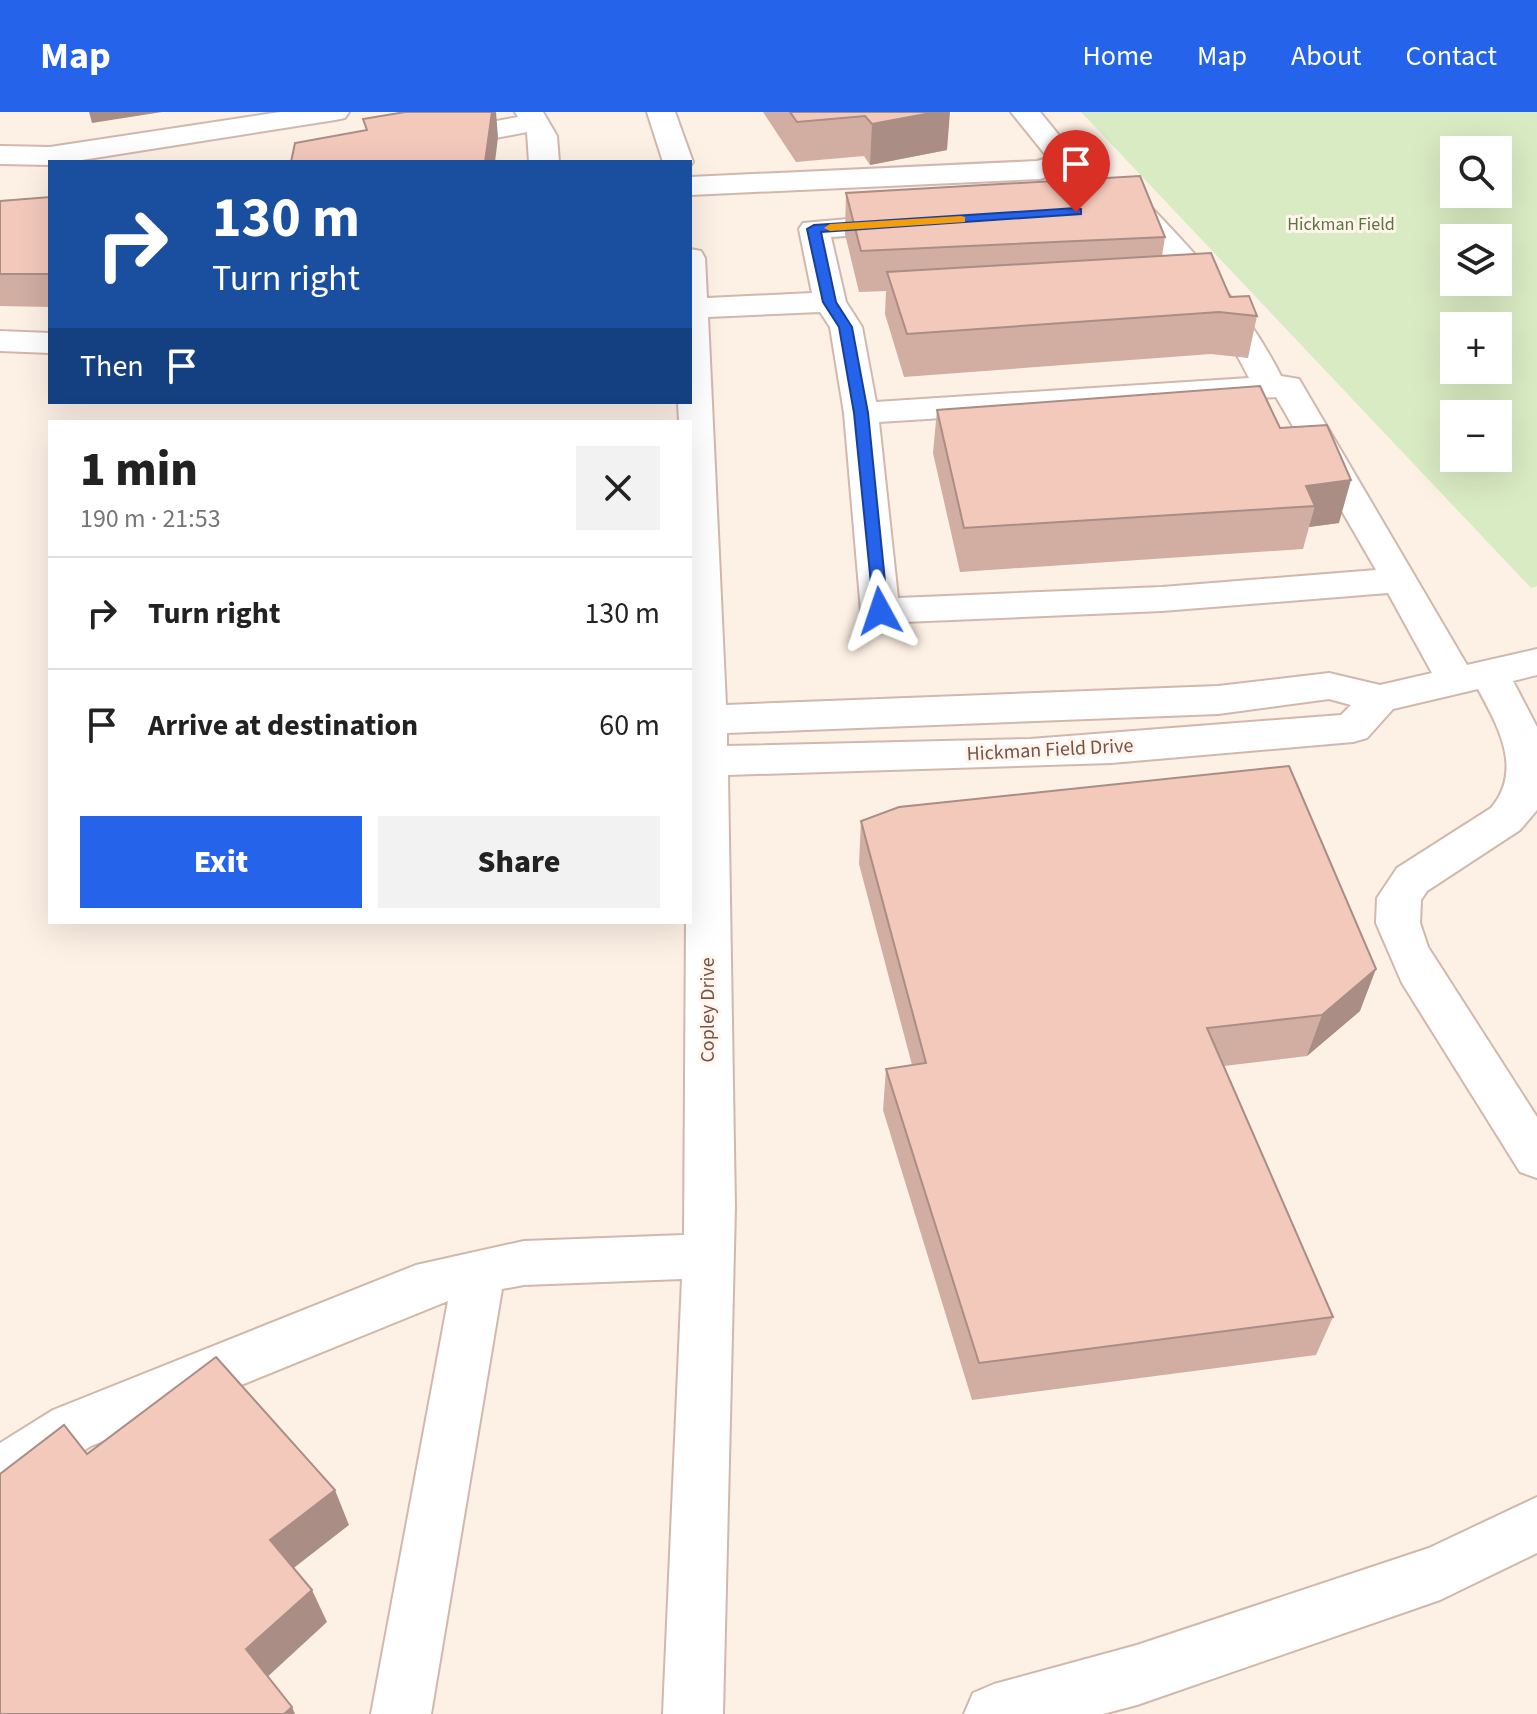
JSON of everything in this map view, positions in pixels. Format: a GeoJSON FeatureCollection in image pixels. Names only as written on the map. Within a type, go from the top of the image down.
{"type":"FeatureCollection","features":[{"type":"Feature","properties":{"kind":"street"},"geometry":{"type":"LineString","coordinates":[[0,155],[50,156],[335,112]]}},
{"type":"Feature","properties":{"kind":"street"},"geometry":{"type":"LineString","coordinates":[[661,112],[677,160]]}},
{"type":"Feature","properties":{"kind":"street"},"geometry":{"type":"LineString","coordinates":[[692,186],[1040,170],[1066,161],[1025,112]]}},
{"type":"Feature","properties":{"kind":"street"},"geometry":{"type":"LineString","coordinates":[[333,160],[532,117],[543,136],[544,160]]}},
{"type":"Feature","properties":{"kind":"street"},"geometry":{"type":"LineString","coordinates":[[1089,211],[1135,208],[1196,272],[1266,377]]}},
{"type":"Feature","properties":{"kind":"street"},"geometry":{"type":"LineString","coordinates":[[936,221],[814,229],[830,302],[846,327],[861,413],[880,611],[1162,599],[1400,580]]}},
{"type":"Feature","properties":{"kind":"street"},"geometry":{"type":"LineString","coordinates":[[692,308],[830,302]]}},
{"type":"Feature","properties":{"kind":"street","name":"Copley Drive"},"geometry":{"type":"LineString","coordinates":[[692,335],[707,740],[709,1256],[693,1714]]}},
{"type":"Feature","properties":{"kind":"street"},"geometry":{"type":"LineString","coordinates":[[0,341],[48,343]]}},
{"type":"Feature","properties":{"kind":"street"},"geometry":{"type":"LineString","coordinates":[[861,413],[1266,377],[1287,386],[1400,580],[1472,677],[1518,732],[1529,775],[1517,811],[1481,838],[1432,861],[1403,892],[1397,921],[1413,961],[1537,1158]]}},
{"type":"Feature","properties":{"kind":"street","name":"Hickman Field Drive"},"geometry":{"type":"LineString","coordinates":[[707,740],[964,755],[1247,741],[1353,728],[1380,699],[1537,662]]}},
{"type":"Feature","properties":{"kind":"street"},"geometry":{"type":"LineString","coordinates":[[0,1473],[72,1428],[416,1288],[524,1263],[709,1256]]}},
{"type":"Feature","properties":{"kind":"street"},"geometry":{"type":"LineString","coordinates":[[401,1714],[479,1271]]}},
{"type":"Feature","properties":{"kind":"street"},"geometry":{"type":"LineString","coordinates":[[994,1714],[1137,1675],[1440,1572],[1537,1524]]}},
{"type":"Feature","properties":{"kind":"green space","name":"Hickman Field"},"geometry":{"type":"Polygon","coordinates":[[[1081,112],[1537,112],[1537,586],[1531,588],[1081,112]]]}},
{"type":"Feature","properties":{"kind":"building"},"geometry":{"type":"Polygon","coordinates":[[[405,112],[492,112],[485,160],[291,160],[295,143],[367,130],[363,119],[405,112]]]}},
{"type":"Feature","properties":{"kind":"building"},"geometry":{"type":"Polygon","coordinates":[[[790,112],[936,112],[872,124],[865,116],[797,122],[790,112]]]}},
{"type":"Feature","properties":{"kind":"building"},"geometry":{"type":"Polygon","coordinates":[[[1140,176],[1165,237],[861,251],[846,193],[1140,176]]]}},
{"type":"Feature","properties":{"kind":"building"},"geometry":{"type":"Polygon","coordinates":[[[48,197],[48,274],[0,274],[0,201],[48,197]]]}},
{"type":"Feature","properties":{"kind":"building"},"geometry":{"type":"Polygon","coordinates":[[[1211,253],[1230,297],[1249,296],[1257,316],[1219,312],[907,334],[887,272],[1211,253]]]}},
{"type":"Feature","properties":{"kind":"building"},"geometry":{"type":"Polygon","coordinates":[[[1260,386],[1280,428],[1327,425],[1351,480],[1306,486],[1315,506],[964,528],[937,410],[1260,386]]]}},
{"type":"Feature","properties":{"kind":"building"},"geometry":{"type":"Polygon","coordinates":[[[1289,766],[1376,969],[1322,1015],[1207,1028],[1333,1317],[979,1363],[886,1069],[926,1063],[861,821],[899,807],[1289,766]]]}},
{"type":"Feature","properties":{"kind":"building"},"geometry":{"type":"Polygon","coordinates":[[[216,1357],[335,1490],[270,1540],[312,1590],[246,1649],[292,1707],[284,1714],[0,1714],[0,1474],[64,1425],[87,1454],[216,1357]]]}},
{"type":"Feature","properties":{"kind":"slow traffic"},"geometry":{"type":"LineString","coordinates":[[830,228],[961,219]]}},
{"type":"Feature","properties":{"kind":"route"},"geometry":{"type":"LineString","coordinates":[[880,611],[861,413],[846,327],[830,302],[814,229],[1076,212]]}}]}
